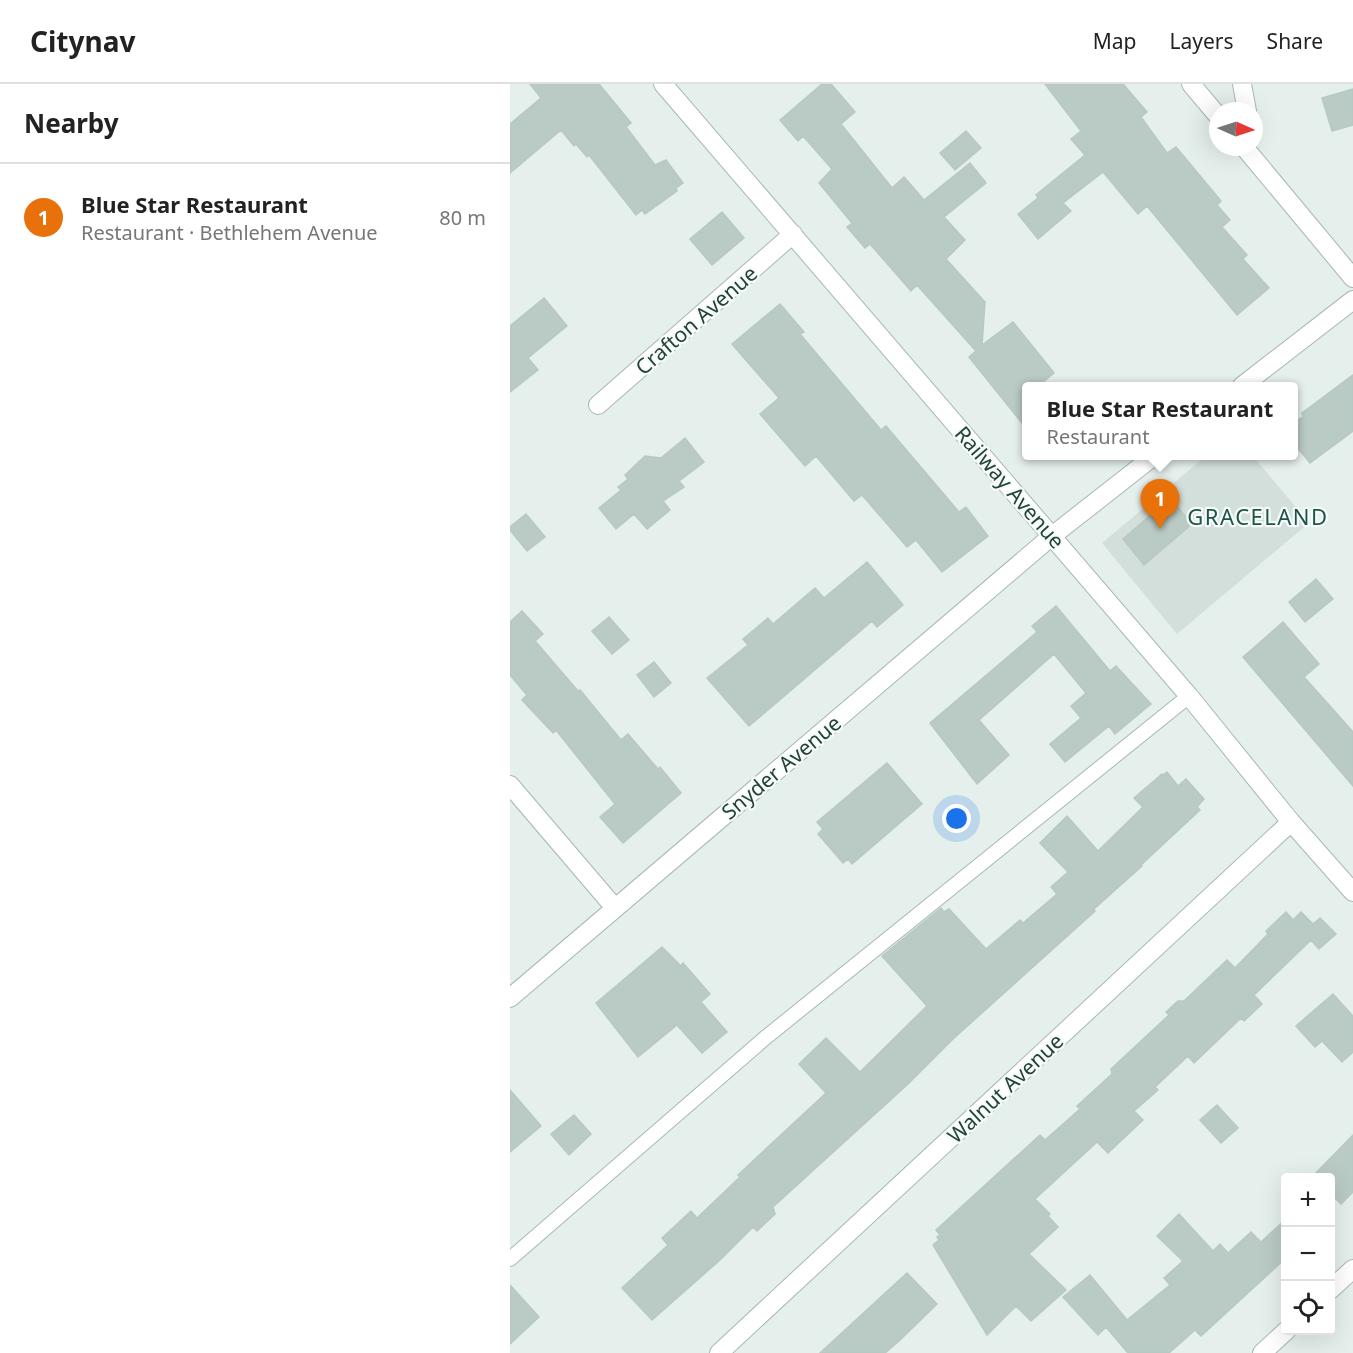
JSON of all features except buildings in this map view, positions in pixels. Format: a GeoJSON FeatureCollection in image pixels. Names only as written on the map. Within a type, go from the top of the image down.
{"type":"FeatureCollection","features":[{"type":"Feature","properties":{"kind":"street","name":"Railway Avenue"},"geometry":{"type":"LineString","coordinates":[[663,84],[1189,696],[1291,822],[1353,892]]}},
{"type":"Feature","properties":{"kind":"street"},"geometry":{"type":"LineString","coordinates":[[1191,84],[1209,105]]}},
{"type":"Feature","properties":{"kind":"street"},"geometry":{"type":"LineString","coordinates":[[1242,84],[1245,102]]}},
{"type":"Feature","properties":{"kind":"street"},"geometry":{"type":"LineString","coordinates":[[1254,156],[1353,278]]}},
{"type":"Feature","properties":{"kind":"street","name":"Crafton Avenue"},"geometry":{"type":"LineString","coordinates":[[598,405],[793,234]]}},
{"type":"Feature","properties":{"kind":"street"},"geometry":{"type":"LineString","coordinates":[[1248,382],[1353,300]]}},
{"type":"Feature","properties":{"kind":"street","name":"Snyder Avenue"},"geometry":{"type":"LineString","coordinates":[[510,998],[1052,536],[1149,460]]}},
{"type":"Feature","properties":{"kind":"street"},"geometry":{"type":"LineString","coordinates":[[510,785],[615,909]]}},
{"type":"Feature","properties":{"kind":"street","name":"Walnut Avenue"},"geometry":{"type":"LineString","coordinates":[[719,1353],[1291,822]]}},
{"type":"Feature","properties":{"kind":"street"},"geometry":{"type":"LineString","coordinates":[[1335,1285],[1353,1269]]}},
{"type":"Feature","properties":{"kind":"street"},"geometry":{"type":"LineString","coordinates":[[1262,1353],[1282,1335]]}},
{"type":"Feature","properties":{"kind":"lane"},"geometry":{"type":"LineString","coordinates":[[510,1259],[765,1038],[1189,696]]}},
{"type":"Feature","properties":{"kind":"shaded area"},"geometry":{"type":"Polygon","coordinates":[[[1201,460],[1256,460],[1309,523],[1177,634],[1102,543],[1201,460]]]}},
{"type":"Feature","properties":{"kind":"place","name":"Blue Star Restaurant"},"geometry":{"type":"Point","coordinates":[1160,529]}},
{"type":"Feature","properties":{"kind":"district","name":"GRACELAND"},"geometry":{"type":"Point","coordinates":[1258,516]}}]}
